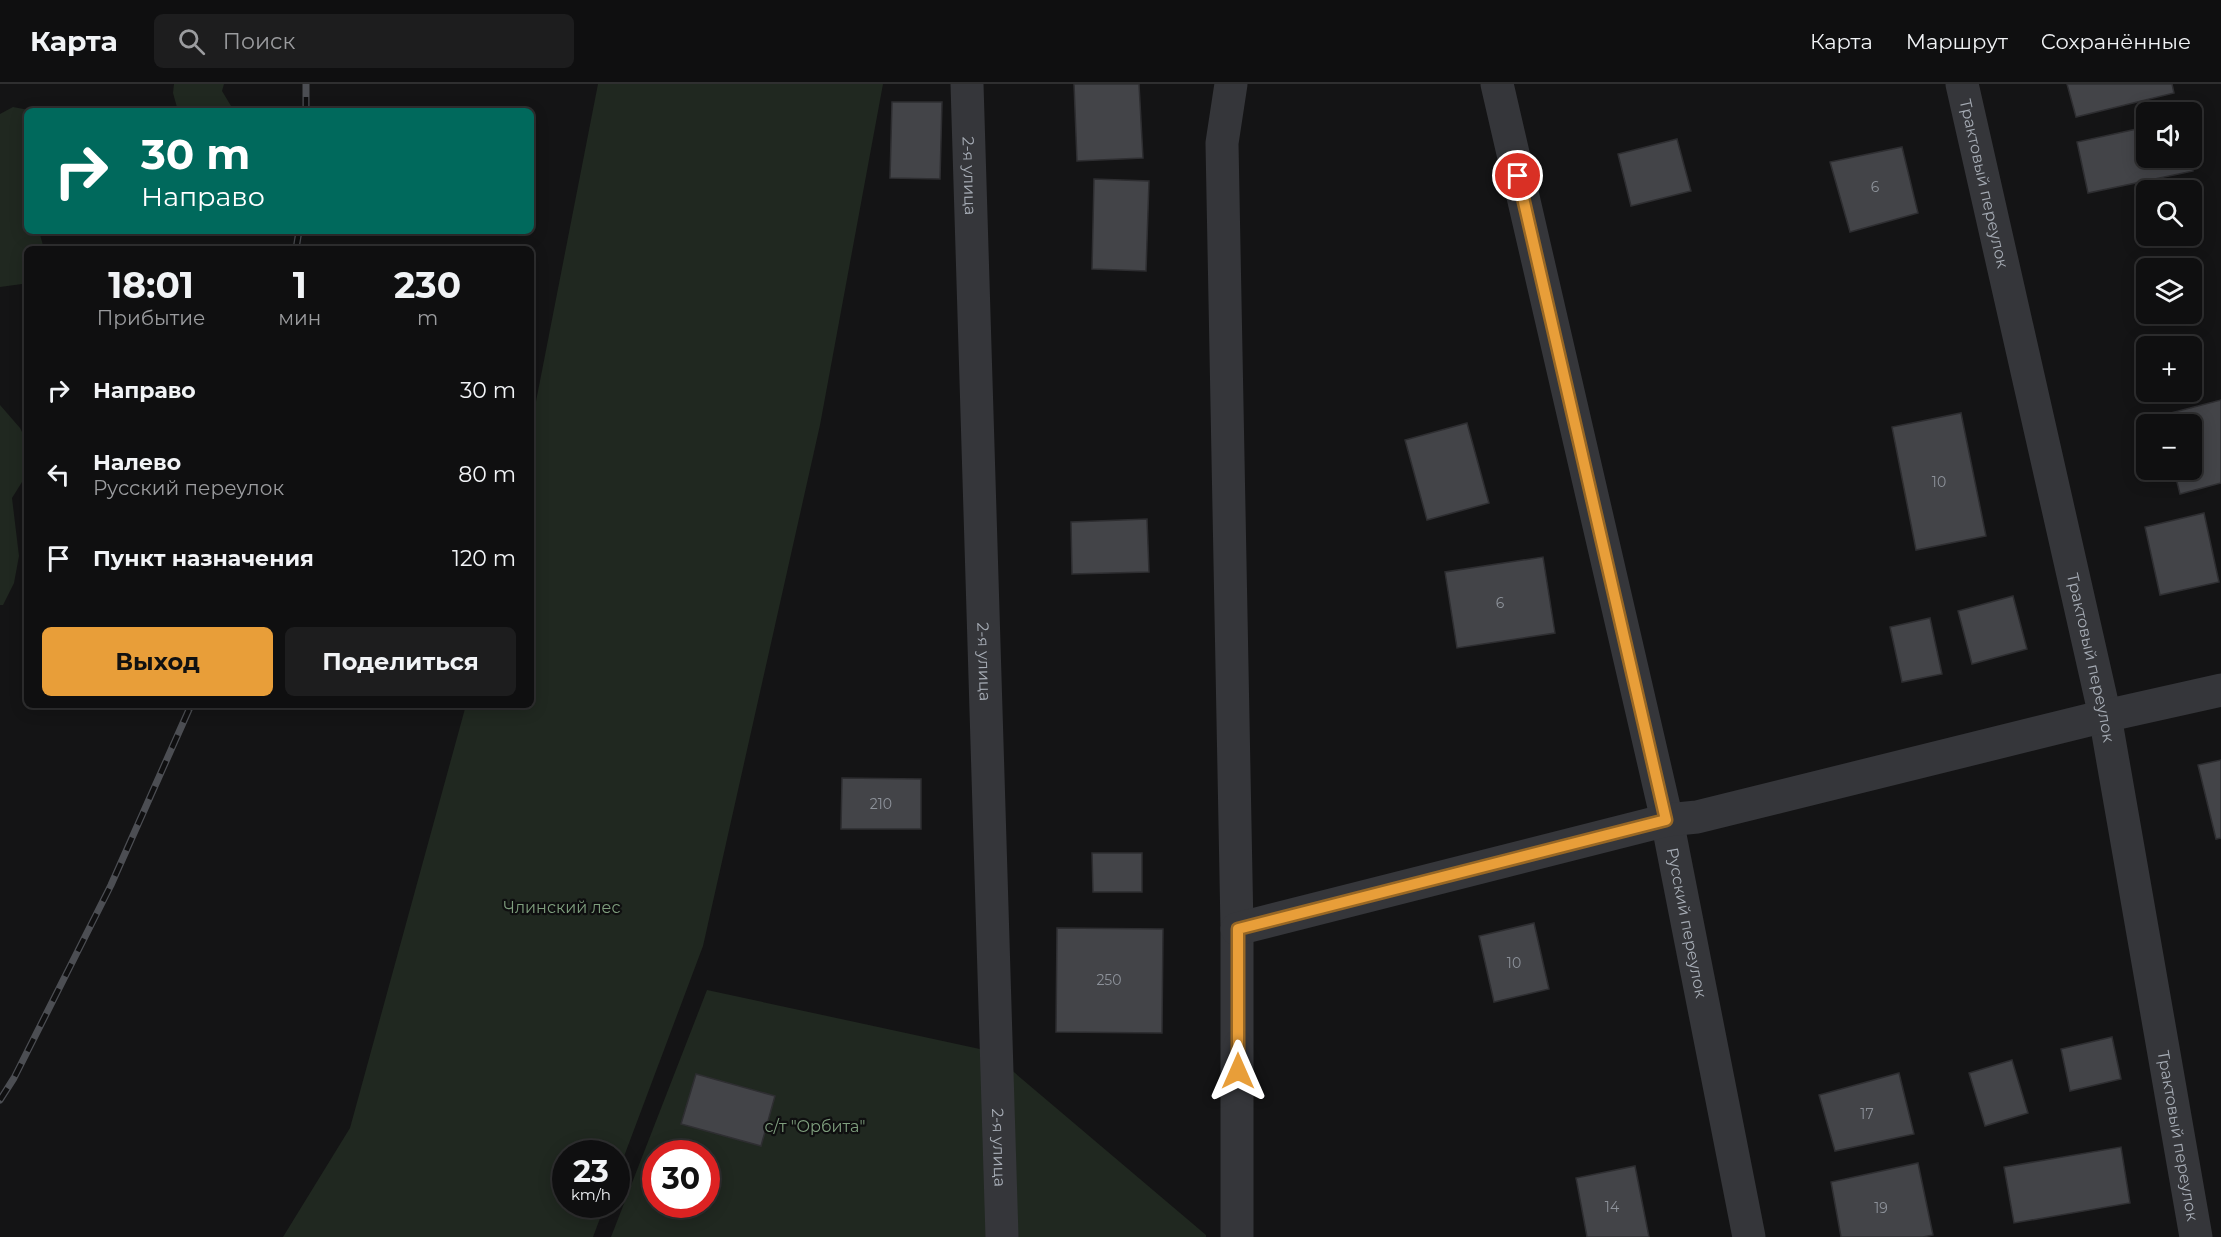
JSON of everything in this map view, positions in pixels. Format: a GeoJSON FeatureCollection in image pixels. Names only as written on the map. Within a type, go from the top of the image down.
{"type":"FeatureCollection","features":[{"type":"Feature","properties":{"kind":"street","name":"2-я улица"},"geometry":{"type":"LineString","coordinates":[[967,84],[1002,1237]]}},
{"type":"Feature","properties":{"kind":"street"},"geometry":{"type":"LineString","coordinates":[[1232,84],[1222,143],[1238,929],[1238,1237]]}},
{"type":"Feature","properties":{"kind":"street","name":"Русский переулок"},"geometry":{"type":"LineString","coordinates":[[1497,84],[1666,820],[1749,1237]]}},
{"type":"Feature","properties":{"kind":"street","name":"Трактовый переулок"},"geometry":{"type":"LineString","coordinates":[[1962,84],[2104,716],[2196,1237]]}},
{"type":"Feature","properties":{"kind":"street"},"geometry":{"type":"LineString","coordinates":[[1238,929],[1666,820],[1697,817],[2104,716],[2221,690]]}},
{"type":"Feature","properties":{"kind":"green space"},"geometry":{"type":"Polygon","coordinates":[[[174,84],[224,84],[222,91],[232,108],[177,108],[173,93],[174,84]]]}},
{"type":"Feature","properties":{"kind":"green space","name":"Члинский лес"},"geometry":{"type":"Polygon","coordinates":[[[598,84],[883,84],[820,425],[703,946],[630,1140],[552,1140],[552,1218],[600,1218],[593,1237],[283,1237],[350,1128],[465,708],[534,708],[534,412],[598,84]]]}},
{"type":"Feature","properties":{"kind":"green space"},"geometry":{"type":"Polygon","coordinates":[[[13,107],[24,109],[24,234],[40,234],[43,246],[24,246],[24,286],[22,284],[0,287],[0,114],[13,107]]]}},
{"type":"Feature","properties":{"kind":"green space"},"geometry":{"type":"Polygon","coordinates":[[[0,405],[24,436],[24,479],[12,498],[19,556],[14,583],[3,605],[0,605],[0,405]]]}},
{"type":"Feature","properties":{"kind":"green space","name":"с/т \"Орбита\""},"geometry":{"type":"Polygon","coordinates":[[[707,990],[989,1051],[1206,1237],[611,1237],[618,1218],[630,1218],[630,1188],[642,1157],[642,1218],[720,1218],[720,1140],[649,1140],[707,990]]]}},
{"type":"Feature","properties":{"kind":"building"},"geometry":{"type":"Polygon","coordinates":[[[1074,84],[1139,84],[1143,158],[1077,161],[1074,84]]]}},
{"type":"Feature","properties":{"kind":"building"},"geometry":{"type":"Polygon","coordinates":[[[2067,84],[2172,84],[2174,93],[2076,117],[2067,84]]]}},
{"type":"Feature","properties":{"kind":"building"},"geometry":{"type":"Polygon","coordinates":[[[892,102],[942,102],[940,179],[890,178],[892,102]]]}},
{"type":"Feature","properties":{"kind":"building"},"geometry":{"type":"Polygon","coordinates":[[[2136,129],[2136,168],[2192,168],[2193,171],[2150,180],[2136,180],[2136,183],[2088,193],[2077,142],[2136,129]]]}},
{"type":"Feature","properties":{"kind":"building"},"geometry":{"type":"Polygon","coordinates":[[[1677,139],[1691,191],[1631,206],[1618,154],[1677,139]]]}},
{"type":"Feature","properties":{"kind":"building"},"geometry":{"type":"Polygon","coordinates":[[[1902,147],[1918,213],[1850,232],[1830,162],[1902,147]]]}},
{"type":"Feature","properties":{"kind":"building"},"geometry":{"type":"Polygon","coordinates":[[[1094,179],[1149,181],[1146,271],[1092,269],[1094,179]]]}},
{"type":"Feature","properties":{"kind":"building"},"geometry":{"type":"Polygon","coordinates":[[[2221,400],[2221,483],[2180,494],[2176,480],[2202,480],[2202,414],[2167,414],[2221,400]]]}},
{"type":"Feature","properties":{"kind":"building"},"geometry":{"type":"Polygon","coordinates":[[[1961,413],[1986,536],[1916,550],[1892,427],[1961,413]]]}},
{"type":"Feature","properties":{"kind":"building"},"geometry":{"type":"Polygon","coordinates":[[[1467,423],[1489,503],[1427,520],[1405,440],[1467,423]]]}},
{"type":"Feature","properties":{"kind":"building"},"geometry":{"type":"Polygon","coordinates":[[[2204,513],[2219,582],[2160,595],[2145,527],[2204,513]]]}},
{"type":"Feature","properties":{"kind":"building"},"geometry":{"type":"Polygon","coordinates":[[[1147,519],[1149,572],[1072,574],[1071,522],[1147,519]]]}},
{"type":"Feature","properties":{"kind":"building"},"geometry":{"type":"Polygon","coordinates":[[[1543,557],[1555,633],[1457,648],[1445,572],[1543,557]]]}},
{"type":"Feature","properties":{"kind":"building"},"geometry":{"type":"Polygon","coordinates":[[[2013,596],[2027,649],[1972,664],[1958,611],[2013,596]]]}},
{"type":"Feature","properties":{"kind":"building"},"geometry":{"type":"Polygon","coordinates":[[[1930,618],[1942,674],[1902,682],[1890,627],[1930,618]]]}},
{"type":"Feature","properties":{"kind":"building"},"geometry":{"type":"Polygon","coordinates":[[[2221,760],[2221,838],[2216,839],[2198,765],[2221,760]]]}},
{"type":"Feature","properties":{"kind":"building"},"geometry":{"type":"Polygon","coordinates":[[[842,778],[921,779],[921,829],[841,829],[842,778]]]}},
{"type":"Feature","properties":{"kind":"building"},"geometry":{"type":"Polygon","coordinates":[[[1092,853],[1142,853],[1142,892],[1093,892],[1092,853]]]}},
{"type":"Feature","properties":{"kind":"building"},"geometry":{"type":"Polygon","coordinates":[[[1534,923],[1549,989],[1494,1002],[1479,936],[1534,923]]]}},
{"type":"Feature","properties":{"kind":"building"},"geometry":{"type":"Polygon","coordinates":[[[1057,928],[1163,929],[1162,1033],[1056,1032],[1057,928]]]}},
{"type":"Feature","properties":{"kind":"building"},"geometry":{"type":"Polygon","coordinates":[[[2112,1037],[2121,1079],[2070,1091],[2061,1049],[2112,1037]]]}},
{"type":"Feature","properties":{"kind":"building"},"geometry":{"type":"Polygon","coordinates":[[[2012,1060],[2028,1113],[1985,1126],[1969,1073],[2012,1060]]]}},
{"type":"Feature","properties":{"kind":"building"},"geometry":{"type":"Polygon","coordinates":[[[1899,1073],[1914,1134],[1835,1151],[1819,1095],[1899,1073]]]}},
{"type":"Feature","properties":{"kind":"building"},"geometry":{"type":"Polygon","coordinates":[[[696,1074],[775,1096],[761,1146],[681,1124],[696,1074]]]}},
{"type":"Feature","properties":{"kind":"building"},"geometry":{"type":"Polygon","coordinates":[[[2121,1147],[2130,1203],[2014,1223],[2004,1167],[2121,1147]]]}},
{"type":"Feature","properties":{"kind":"building"},"geometry":{"type":"Polygon","coordinates":[[[1918,1163],[1933,1235],[1841,1237],[1831,1182],[1918,1163]]]}},
{"type":"Feature","properties":{"kind":"building"},"geometry":{"type":"Polygon","coordinates":[[[1635,1166],[1649,1237],[1587,1237],[1576,1178],[1635,1166]]]}},
{"type":"Feature","properties":{"kind":"railway"},"geometry":{"type":"LineString","coordinates":[[306,84],[306,108]]}},
{"type":"Feature","properties":{"kind":"railway"},"geometry":{"type":"LineString","coordinates":[[296,246],[298,234]]}},
{"type":"Feature","properties":{"kind":"railway"},"geometry":{"type":"LineString","coordinates":[[0,1100],[14,1078],[111,885],[190,708]]}},
{"type":"Feature","properties":{"kind":"route"},"geometry":{"type":"LineString","coordinates":[[1238,1071],[1238,929],[1666,820],[1518,176]]}}]}
